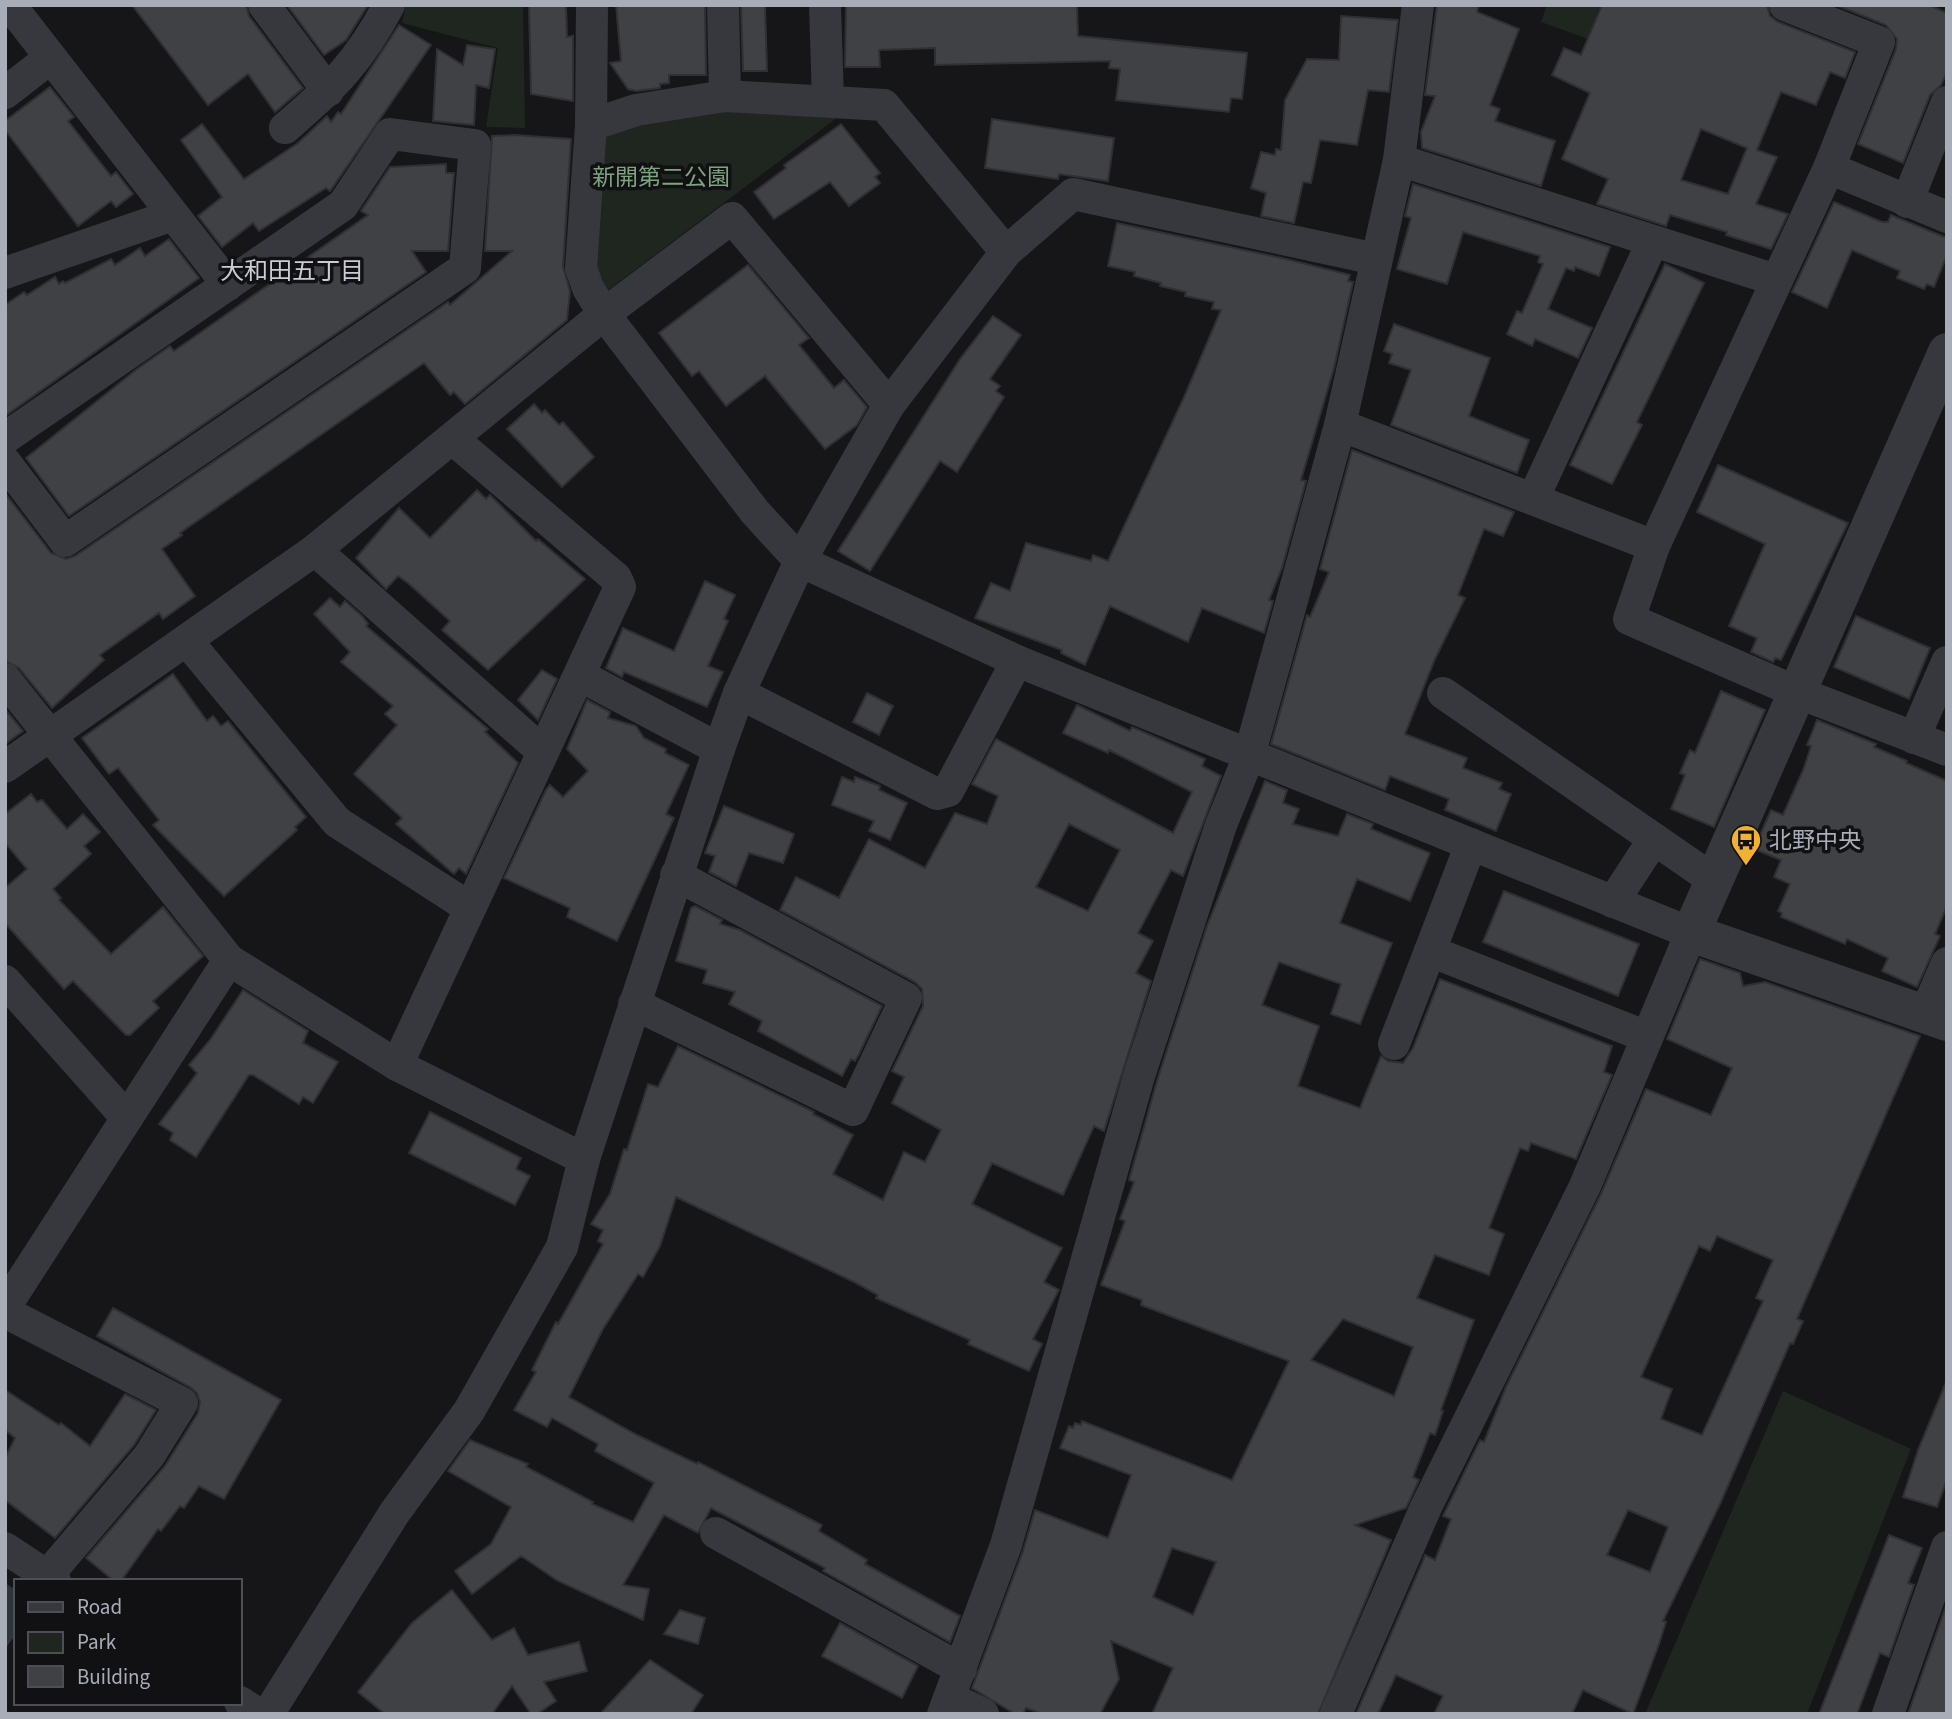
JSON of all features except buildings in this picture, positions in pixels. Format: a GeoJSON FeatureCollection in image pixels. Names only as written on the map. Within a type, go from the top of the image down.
{"type":"FeatureCollection","features":[{"type":"Feature","properties":{"kind":"street"},"geometry":{"type":"LineString","coordinates":[[10,5],[228,285]]}},
{"type":"Feature","properties":{"kind":"street"},"geometry":{"type":"LineString","coordinates":[[264,5],[328,91]]}},
{"type":"Feature","properties":{"kind":"street"},"geometry":{"type":"LineString","coordinates":[[285,128],[328,91],[370,41],[389,5]]}},
{"type":"Feature","properties":{"kind":"street"},"geometry":{"type":"LineString","coordinates":[[592,5],[591,125],[582,268],[588,288],[604,314],[755,512],[800,561],[1017,661],[1691,933],[1936,1018],[1947,963]]}},
{"type":"Feature","properties":{"kind":"street"},"geometry":{"type":"LineString","coordinates":[[723,5],[725,96]]}},
{"type":"Feature","properties":{"kind":"street"},"geometry":{"type":"LineString","coordinates":[[825,5],[828,102]]}},
{"type":"Feature","properties":{"kind":"street"},"geometry":{"type":"LineString","coordinates":[[983,1714],[946,1706],[1006,1545],[1139,1076],[1221,825],[1249,756],[1340,425],[1399,160],[1418,5]]}},
{"type":"Feature","properties":{"kind":"street"},"geometry":{"type":"LineString","coordinates":[[1785,5],[1879,42],[1829,168],[1654,546],[1629,619],[1799,693],[1947,750]]}},
{"type":"Feature","properties":{"kind":"street"},"geometry":{"type":"LineString","coordinates":[[5,93],[50,58]]}},
{"type":"Feature","properties":{"kind":"street"},"geometry":{"type":"LineString","coordinates":[[591,125],[636,110],[725,96],[884,105],[1006,252]]}},
{"type":"Feature","properties":{"kind":"street"},"geometry":{"type":"LineString","coordinates":[[1908,202],[1947,102]]}},
{"type":"Feature","properties":{"kind":"street"},"geometry":{"type":"LineString","coordinates":[[5,438],[343,205],[390,134],[475,145],[465,268],[65,541],[5,462]]}},
{"type":"Feature","properties":{"kind":"street"},"geometry":{"type":"LineString","coordinates":[[1399,160],[1652,243],[1776,280]]}},
{"type":"Feature","properties":{"kind":"street"},"geometry":{"type":"LineString","coordinates":[[1829,168],[1947,217]]}},
{"type":"Feature","properties":{"kind":"street"},"geometry":{"type":"LineString","coordinates":[[268,1714],[395,1512],[432,1464],[482,1388],[562,1247],[584,1159],[676,875],[739,693],[800,561],[889,405],[1006,252],[1073,194],[1376,259]]}},
{"type":"Feature","properties":{"kind":"street"},"geometry":{"type":"LineString","coordinates":[[5,273],[173,215]]}},
{"type":"Feature","properties":{"kind":"street"},"geometry":{"type":"LineString","coordinates":[[5,767],[48,735],[188,642],[315,550],[454,440],[604,314],[733,218],[889,405]]}},
{"type":"Feature","properties":{"kind":"street"},"geometry":{"type":"LineString","coordinates":[[1533,499],[1652,243]]}},
{"type":"Feature","properties":{"kind":"street"},"geometry":{"type":"LineString","coordinates":[[1336,1714],[1426,1507],[1585,1186],[1691,933],[1938,393],[1947,352]]}},
{"type":"Feature","properties":{"kind":"street"},"geometry":{"type":"LineString","coordinates":[[1340,425],[1654,546]]}},
{"type":"Feature","properties":{"kind":"street"},"geometry":{"type":"LineString","coordinates":[[397,1065],[618,598],[620,587],[616,578],[454,440]]}},
{"type":"Feature","properties":{"kind":"street"},"geometry":{"type":"LineString","coordinates":[[315,550],[543,752]]}},
{"type":"Feature","properties":{"kind":"street"},"geometry":{"type":"LineString","coordinates":[[188,642],[337,822],[470,908]]}},
{"type":"Feature","properties":{"kind":"street"},"geometry":{"type":"LineString","coordinates":[[739,693],[937,794],[948,791],[1017,661]]}},
{"type":"Feature","properties":{"kind":"street"},"geometry":{"type":"LineString","coordinates":[[1914,738],[1947,662]]}},
{"type":"Feature","properties":{"kind":"street"},"geometry":{"type":"LineString","coordinates":[[581,676],[719,749]]}},
{"type":"Feature","properties":{"kind":"street"},"geometry":{"type":"LineString","coordinates":[[5,679],[229,960],[397,1065],[584,1159]]}},
{"type":"Feature","properties":{"kind":"street"},"geometry":{"type":"LineString","coordinates":[[1443,693],[1715,881]]}},
{"type":"Feature","properties":{"kind":"street"},"geometry":{"type":"LineString","coordinates":[[1613,902],[1654,839]]}},
{"type":"Feature","properties":{"kind":"street"},"geometry":{"type":"LineString","coordinates":[[1394,1044],[1471,844]]}},
{"type":"Feature","properties":{"kind":"street"},"geometry":{"type":"LineString","coordinates":[[634,1004],[853,1110],[906,998],[676,875]]}},
{"type":"Feature","properties":{"kind":"street"},"geometry":{"type":"LineString","coordinates":[[1430,951],[1647,1037]]}},
{"type":"Feature","properties":{"kind":"street"},"geometry":{"type":"LineString","coordinates":[[5,1548],[51,1578],[149,1456],[182,1403],[5,1310],[229,960]]}},
{"type":"Feature","properties":{"kind":"street"},"geometry":{"type":"LineString","coordinates":[[5,981],[127,1118]]}},
{"type":"Feature","properties":{"kind":"street"},"geometry":{"type":"LineString","coordinates":[[716,1533],[961,1669]]}},
{"type":"Feature","properties":{"kind":"street"},"geometry":{"type":"LineString","coordinates":[[1888,1714],[1947,1547]]}},
{"type":"Feature","properties":{"kind":"street"},"geometry":{"type":"LineString","coordinates":[[242,1703],[258,1714]]}},
{"type":"Feature","properties":{"kind":"green space"},"geometry":{"type":"Polygon","coordinates":[[[406,5],[523,5],[525,128],[486,127],[498,48],[402,23],[406,5]]]}},
{"type":"Feature","properties":{"kind":"green space"},"geometry":{"type":"Polygon","coordinates":[[[1547,5],[1600,5],[1588,39],[1541,22],[1547,5]]]}},
{"type":"Feature","properties":{"kind":"green space","name":"新開第二公園"},"geometry":{"type":"Polygon","coordinates":[[[740,108],[842,114],[607,291],[594,268],[605,136],[616,128],[740,108]]]}},
{"type":"Feature","properties":{"kind":"green space"},"geometry":{"type":"Polygon","coordinates":[[[1783,1391],[1911,1449],[1807,1714],[1645,1714],[1783,1391]]]}},
{"type":"Feature","properties":{"kind":"shaded area"},"geometry":{"type":"Polygon","coordinates":[[[5,1583],[14,1589],[14,1637],[5,1649],[5,1583]]]}},
{"type":"Feature","properties":{"kind":"place","name":"北野中央"},"geometry":{"type":"Point","coordinates":[1746,867]}},
{"type":"Feature","properties":{"kind":"district","name":"大和田五丁目"},"geometry":{"type":"Point","coordinates":[292,271]}}]}
